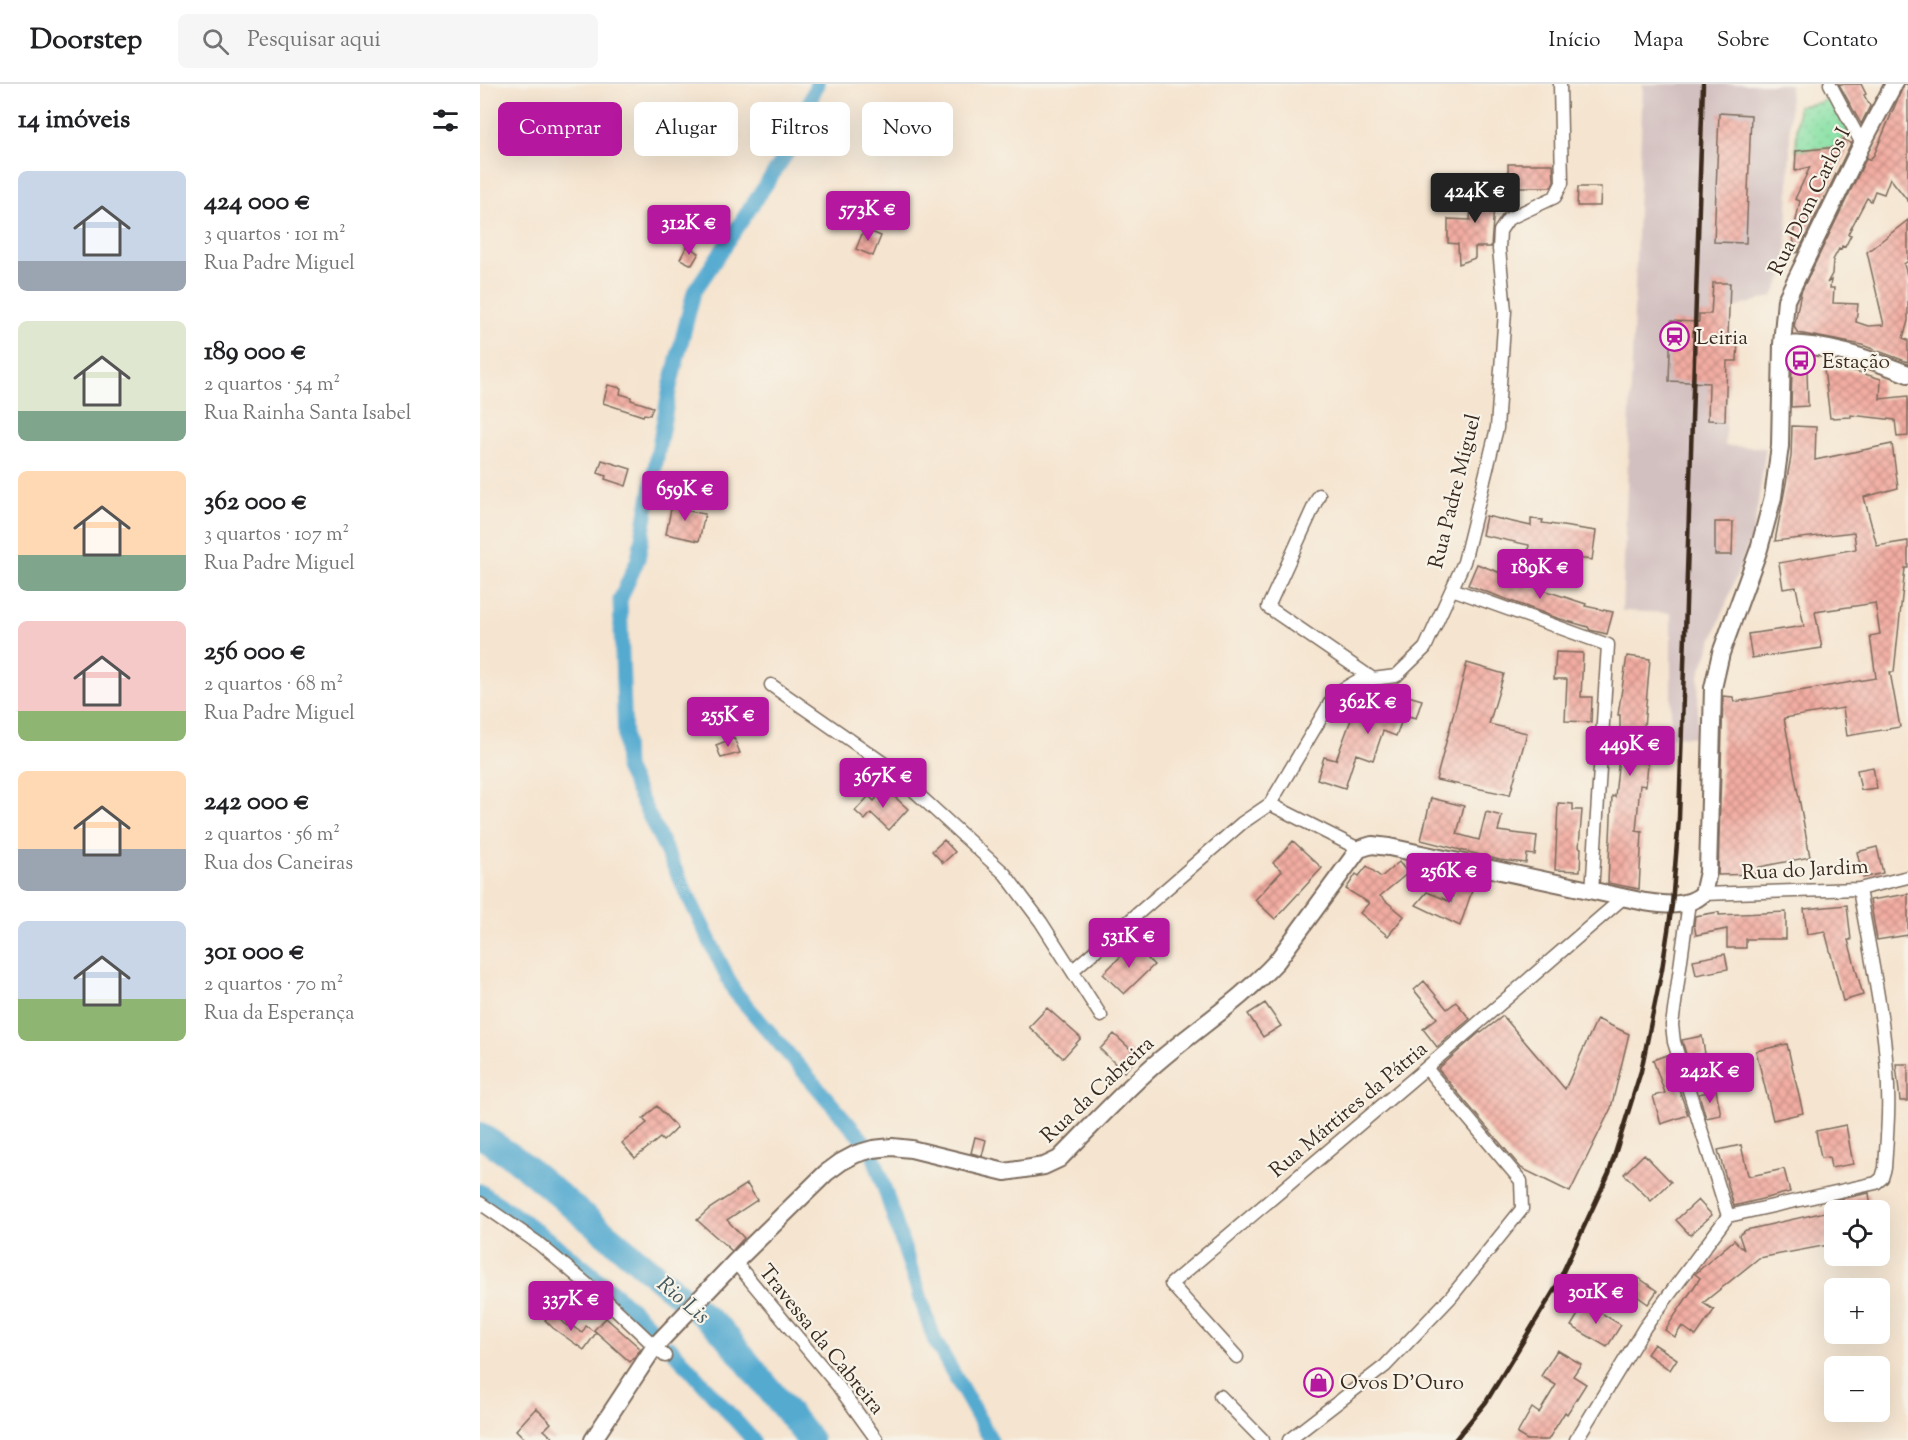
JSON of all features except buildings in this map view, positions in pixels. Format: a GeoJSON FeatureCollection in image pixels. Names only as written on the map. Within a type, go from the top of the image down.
{"type":"FeatureCollection","features":[{"type":"Feature","properties":{"kind":"main road","name":"Rua Dom Carlos I"},"geometry":{"type":"LineString","coordinates":[[1696,898],[1708,872],[1713,688],[1719,659],[1759,549],[1773,498],[1780,446],[1782,344],[1786,300],[1894,84]]}},
{"type":"Feature","properties":{"kind":"main road"},"geometry":{"type":"LineString","coordinates":[[1782,344],[1818,346],[1842,351],[1908,374]]}},
{"type":"Feature","properties":{"kind":"main road"},"geometry":{"type":"LineString","coordinates":[[1359,849],[1372,845],[1389,847],[1592,892],[1660,904],[1696,898]]}},
{"type":"Feature","properties":{"kind":"main road","name":"Rua da Cabreira"},"geometry":{"type":"LineString","coordinates":[[593,1440],[660,1351],[670,1329],[826,1173],[856,1154],[882,1148],[902,1148],[1005,1172],[1044,1166],[1059,1159],[1159,1060],[1244,995],[1262,978],[1359,849]]}},
{"type":"Feature","properties":{"kind":"street","name":"Rua Padre Miguel"},"geometry":{"type":"LineString","coordinates":[[1270,804],[1331,701],[1343,689],[1357,681],[1396,676],[1425,648],[1464,562],[1497,428],[1505,311],[1499,249],[1500,231],[1508,219],[1545,203],[1555,197],[1560,190],[1562,183],[1560,84]]}},
{"type":"Feature","properties":{"kind":"street"},"geometry":{"type":"LineString","coordinates":[[1830,84],[1862,144]]}},
{"type":"Feature","properties":{"kind":"street"},"geometry":{"type":"LineString","coordinates":[[1319,495],[1268,606],[1373,679]]}},
{"type":"Feature","properties":{"kind":"street"},"geometry":{"type":"LineString","coordinates":[[1452,589],[1608,645],[1592,892]]}},
{"type":"Feature","properties":{"kind":"street"},"geometry":{"type":"LineString","coordinates":[[771,685],[886,765],[1005,874],[1041,922],[1101,1016]]}},
{"type":"Feature","properties":{"kind":"street"},"geometry":{"type":"LineString","coordinates":[[1073,970],[1242,823],[1270,804],[1359,849]]}},
{"type":"Feature","properties":{"kind":"street","name":"Rua do Jardim"},"geometry":{"type":"LineString","coordinates":[[1696,898],[1859,889],[1908,878]]}},
{"type":"Feature","properties":{"kind":"street"},"geometry":{"type":"LineString","coordinates":[[1576,1440],[1645,1327],[1728,1216],[1876,1183],[1882,1178],[1885,1168],[1887,1069],[1881,1016],[1859,889]]}},
{"type":"Feature","properties":{"kind":"street","name":"Rua Mártires da Pátria"},"geometry":{"type":"LineString","coordinates":[[1237,1357],[1171,1284],[1623,898]]}},
{"type":"Feature","properties":{"kind":"street"},"geometry":{"type":"LineString","coordinates":[[1696,898],[1672,1025],[1674,1042],[1728,1216]]}},
{"type":"Feature","properties":{"kind":"street"},"geometry":{"type":"LineString","coordinates":[[1289,1440],[1385,1366],[1451,1297],[1522,1209],[1521,1181],[1426,1068]]}},
{"type":"Feature","properties":{"kind":"street"},"geometry":{"type":"LineString","coordinates":[[480,1203],[538,1243],[607,1301],[660,1351]]}},
{"type":"Feature","properties":{"kind":"street","name":"Travessa da Cabreira"},"geometry":{"type":"LineString","coordinates":[[735,1262],[838,1386],[877,1440]]}},
{"type":"Feature","properties":{"kind":"street"},"geometry":{"type":"LineString","coordinates":[[1220,1396],[1263,1440]]}},
{"type":"Feature","properties":{"kind":"shaded area"},"geometry":{"type":"Polygon","coordinates":[[[1643,84],[1790,84],[1786,270],[1773,296],[1731,309],[1725,446],[1766,448],[1754,530],[1699,675],[1697,737],[1671,736],[1671,613],[1622,611],[1643,84]]]}},
{"type":"Feature","properties":{"kind":"green space"},"geometry":{"type":"Polygon","coordinates":[[[1831,97],[1849,129],[1838,147],[1796,151],[1798,106],[1818,103],[1831,97]]]}},
{"type":"Feature","properties":{"kind":"waterway"},"geometry":{"type":"LineString","coordinates":[[817,84],[793,144],[694,292],[670,387],[638,559],[620,600],[626,768],[734,991],[866,1144]]}},
{"type":"Feature","properties":{"kind":"waterway","name":"Rio Lis"},"geometry":{"type":"LineString","coordinates":[[480,1135],[516,1159],[722,1331],[810,1440]]}},
{"type":"Feature","properties":{"kind":"waterway"},"geometry":{"type":"LineString","coordinates":[[874,1157],[934,1339],[991,1440]]}},
{"type":"Feature","properties":{"kind":"waterway"},"geometry":{"type":"LineString","coordinates":[[480,1191],[571,1256],[655,1331]]}},
{"type":"Feature","properties":{"kind":"waterway"},"geometry":{"type":"LineString","coordinates":[[670,1347],[753,1440]]}},
{"type":"Feature","properties":{"kind":"railway"},"geometry":{"type":"LineString","coordinates":[[1455,1440],[1486,1402],[1555,1289],[1609,1173],[1641,1071],[1662,969],[1672,905],[1679,818],[1703,84]]}},
{"type":"Feature","properties":{"kind":"place","name":"Leiria"},"geometry":{"type":"Point","coordinates":[1675,337]}},
{"type":"Feature","properties":{"kind":"place","name":"Estação"},"geometry":{"type":"Point","coordinates":[1801,361]}},
{"type":"Feature","properties":{"kind":"place","name":"Ovos D'Ouro"},"geometry":{"type":"Point","coordinates":[1319,1382]}}]}
